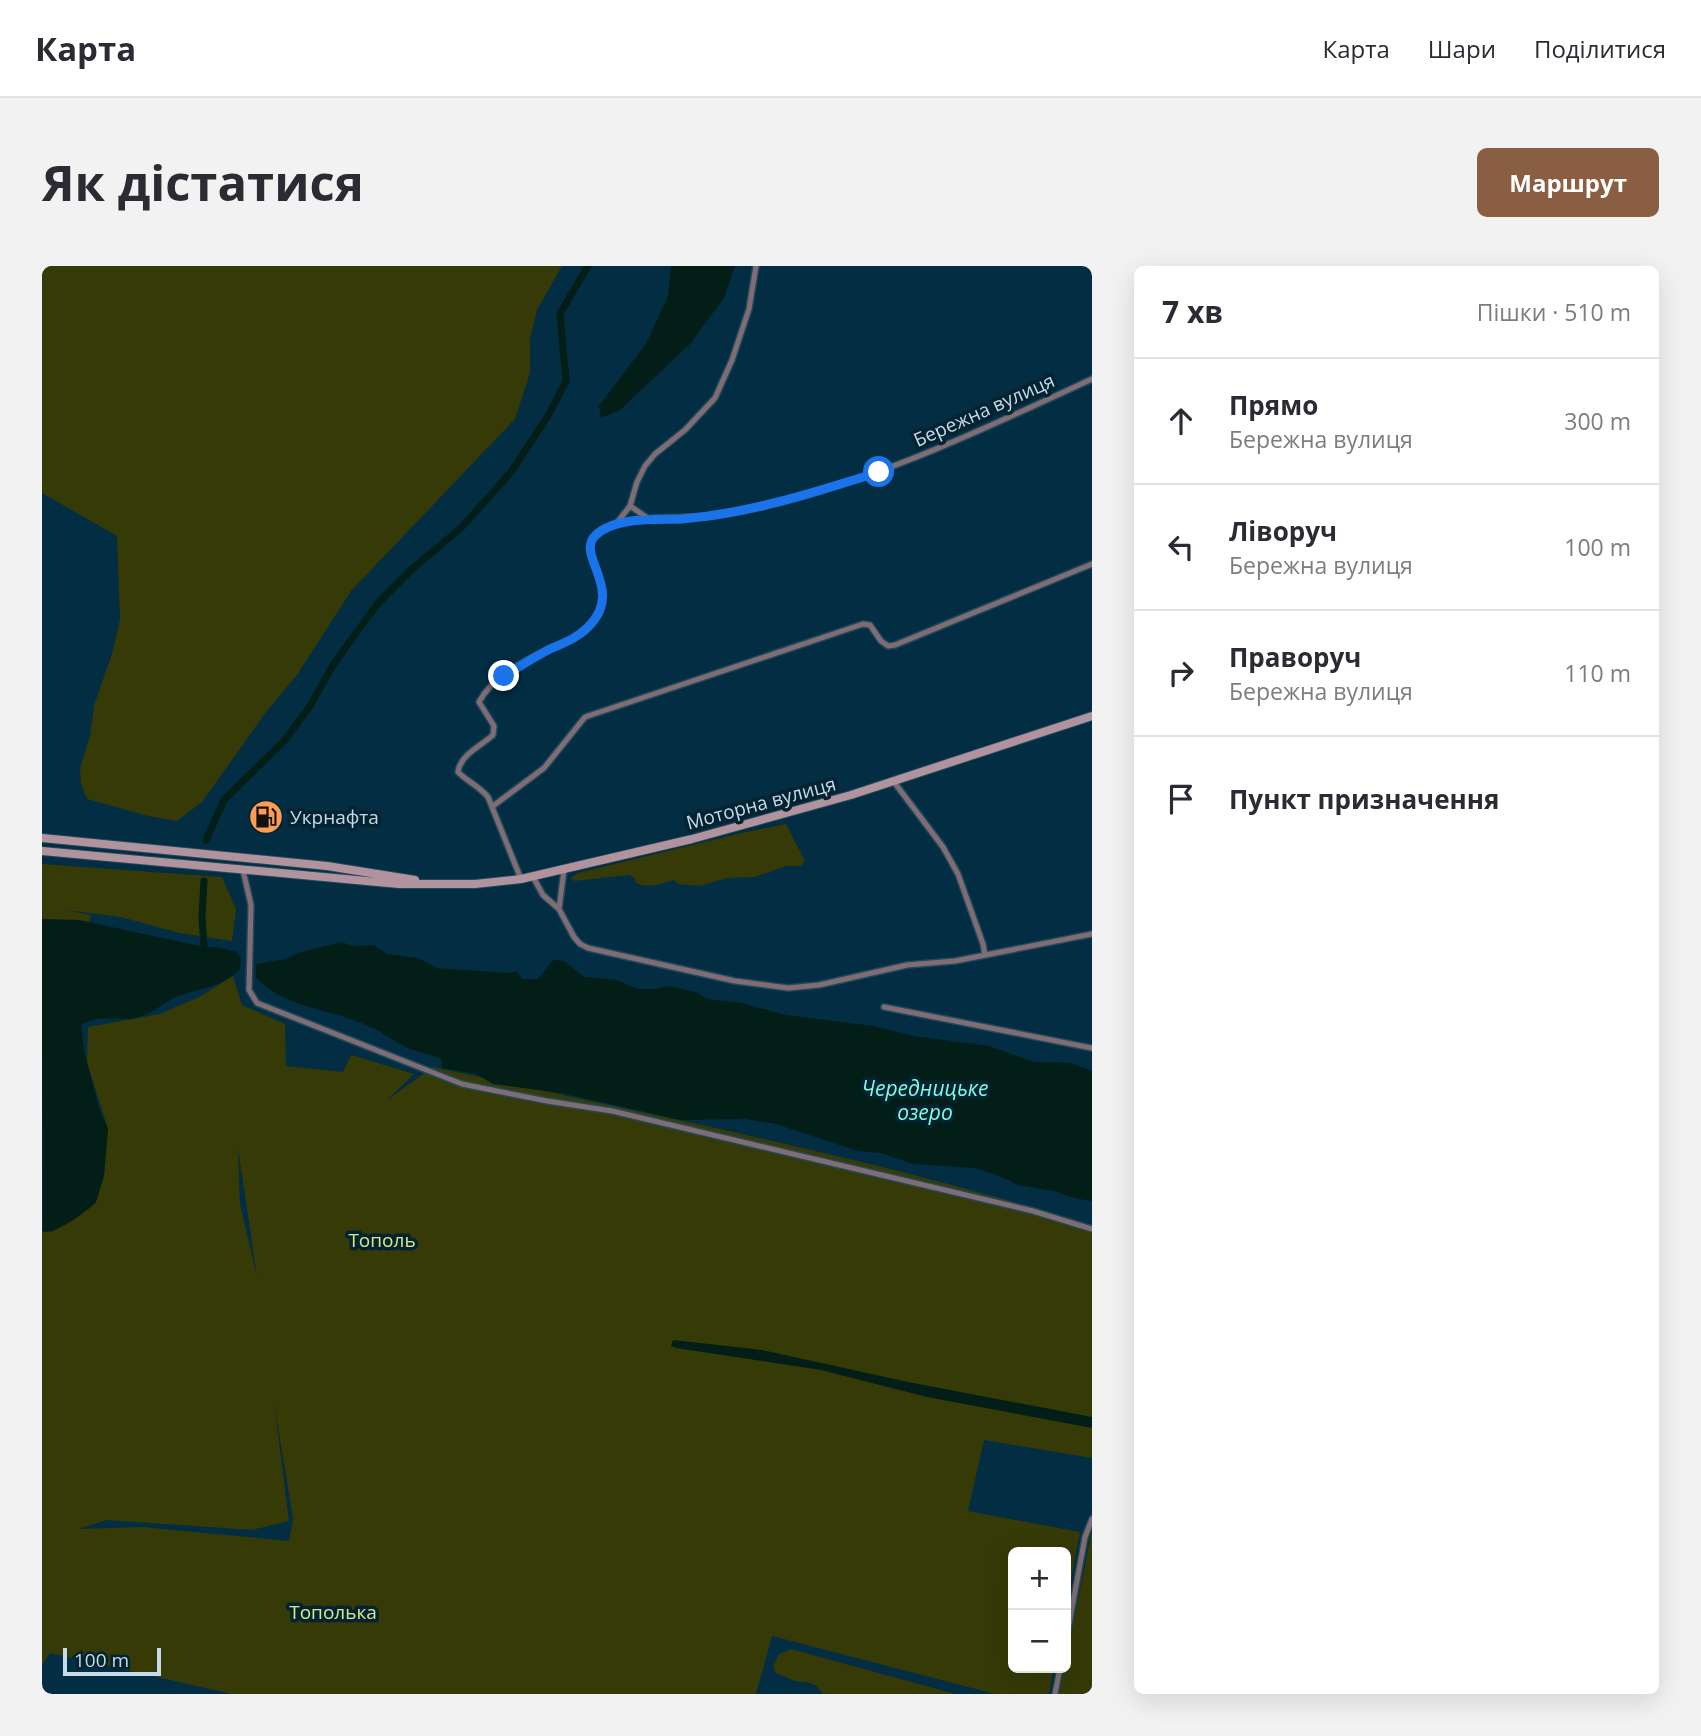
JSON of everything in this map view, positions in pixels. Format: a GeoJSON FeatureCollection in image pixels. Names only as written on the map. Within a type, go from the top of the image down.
{"type":"FeatureCollection","features":[{"type":"Feature","properties":{"kind":"street"},"geometry":{"type":"LineString","coordinates":[[521,879],[499,829],[493,806],[481,788],[458,772],[463,759],[487,741],[494,732],[494,726],[480,701],[489,686],[550,649],[569,642],[593,621],[604,594],[590,553],[590,544],[598,533],[616,524],[630,506],[645,466],[655,454],[685,430],[715,398],[732,360],[749,309],[756,266]]}},
{"type":"Feature","properties":{"kind":"street","name":"Бережна вулиця"},"geometry":{"type":"LineString","coordinates":[[616,524],[717,515],[772,504],[879,472],[1092,379]]}},
{"type":"Feature","properties":{"kind":"street"},"geometry":{"type":"LineString","coordinates":[[630,506],[649,519]]}},
{"type":"Feature","properties":{"kind":"street"},"geometry":{"type":"LineString","coordinates":[[493,806],[544,768],[586,718],[863,624],[870,625],[888,646],[895,645],[1092,564]]}},
{"type":"Feature","properties":{"kind":"street","name":"Моторна вулиця"},"geometry":{"type":"LineString","coordinates":[[432,883],[475,884],[533,877],[692,839],[894,782],[1092,716]]}},
{"type":"Feature","properties":{"kind":"street"},"geometry":{"type":"LineString","coordinates":[[894,782],[943,848],[958,874],[985,956]]}},
{"type":"Feature","properties":{"kind":"street"},"geometry":{"type":"LineString","coordinates":[[42,838],[327,866],[432,883]]}},
{"type":"Feature","properties":{"kind":"street"},"geometry":{"type":"LineString","coordinates":[[93,856],[94,843]]}},
{"type":"Feature","properties":{"kind":"street"},"geometry":{"type":"LineString","coordinates":[[42,851],[399,884],[432,883]]}},
{"type":"Feature","properties":{"kind":"street"},"geometry":{"type":"LineString","coordinates":[[243,870],[251,905],[249,990],[257,1003],[462,1084],[612,1111],[1020,1208],[1092,1229]]}},
{"type":"Feature","properties":{"kind":"street"},"geometry":{"type":"LineString","coordinates":[[559,909],[564,870]]}},
{"type":"Feature","properties":{"kind":"street"},"geometry":{"type":"LineString","coordinates":[[533,877],[543,895],[559,909],[574,937],[588,948],[770,987],[819,985],[907,965],[985,956],[1092,934]]}},
{"type":"Feature","properties":{"kind":"street"},"geometry":{"type":"LineString","coordinates":[[884,1007],[1092,1048]]}},
{"type":"Feature","properties":{"kind":"street"},"geometry":{"type":"LineString","coordinates":[[1071,1614],[1085,1537],[1092,1519]]}},
{"type":"Feature","properties":{"kind":"street"},"geometry":{"type":"LineString","coordinates":[[1055,1694],[1059,1673]]}},
{"type":"Feature","properties":{"kind":"green space"},"geometry":{"type":"Polygon","coordinates":[[[42,266],[562,266],[537,310],[530,340],[530,373],[515,419],[351,591],[297,675],[266,712],[202,802],[177,821],[87,799],[81,784],[80,768],[90,736],[94,705],[112,654],[120,619],[117,536],[42,493],[42,266]]]}},
{"type":"Feature","properties":{"kind":"green space"},"geometry":{"type":"Polygon","coordinates":[[[786,824],[805,861],[801,866],[786,866],[755,877],[727,878],[700,886],[678,884],[674,880],[645,886],[636,883],[634,877],[628,875],[574,881],[571,878],[578,873],[786,824]]]}},
{"type":"Feature","properties":{"kind":"green space"},"geometry":{"type":"Polygon","coordinates":[[[42,864],[222,877],[236,909],[232,941],[179,933],[121,917],[65,910],[91,915],[89,922],[42,919],[42,864]]]}},
{"type":"Feature","properties":{"kind":"green space"},"geometry":{"type":"Polygon","coordinates":[[[233,976],[242,1005],[285,1024],[286,1066],[343,1072],[351,1055],[414,1074],[387,1100],[433,1067],[847,1158],[1092,1225],[1092,1458],[984,1440],[968,1511],[1080,1532],[1071,1580],[1071,1547],[1008,1547],[1008,1673],[1053,1673],[1049,1694],[995,1694],[772,1636],[756,1694],[232,1694],[50,1653],[42,1665],[42,1231],[108,1129],[87,1063],[88,1027],[160,1014],[201,996],[233,976]],[[238,1148],[240,1204],[257,1277],[238,1148]],[[274,1402],[289,1521],[252,1530],[107,1520],[78,1529],[142,1527],[289,1541],[293,1519],[274,1402]]]}},
{"type":"Feature","properties":{"kind":"green space"},"geometry":{"type":"Polygon","coordinates":[[[1092,1530],[1092,1694],[1059,1694],[1063,1673],[1071,1673],[1071,1634],[1092,1530]]]}},
{"type":"Feature","properties":{"kind":"green space"},"geometry":{"type":"Polygon","coordinates":[[[791,1649],[955,1694],[823,1694],[813,1684],[792,1680],[776,1673],[773,1666],[779,1654],[791,1649]]]}},
{"type":"Feature","properties":{"kind":"water"},"geometry":{"type":"Polygon","coordinates":[[[671,266],[735,266],[724,298],[690,344],[620,410],[601,418],[599,406],[646,344],[668,296],[671,266]]]}},
{"type":"Feature","properties":{"kind":"water"},"geometry":{"type":"Polygon","coordinates":[[[42,919],[79,920],[204,947],[215,947],[237,952],[241,959],[240,969],[231,977],[214,986],[179,996],[145,1015],[129,1019],[94,1020],[81,1025],[84,1050],[99,1108],[108,1129],[104,1176],[96,1202],[91,1207],[53,1231],[43,1232],[42,919]]]}},
{"type":"Feature","properties":{"kind":"water","name":"Чередницьке озеро"},"geometry":{"type":"Polygon","coordinates":[[[341,942],[353,946],[374,945],[387,954],[418,958],[437,968],[508,973],[517,971],[522,979],[538,979],[553,960],[564,961],[584,977],[616,980],[638,989],[669,986],[696,992],[707,999],[741,1003],[786,1015],[873,1026],[913,1036],[989,1046],[1034,1062],[1070,1063],[1092,1071],[1092,1201],[1018,1185],[976,1168],[913,1164],[881,1153],[858,1151],[776,1124],[745,1119],[680,1120],[562,1093],[493,1084],[476,1074],[442,1068],[441,1059],[406,1047],[358,1022],[281,996],[256,978],[256,964],[285,959],[341,942]]]}},
{"type":"Feature","properties":{"kind":"water"},"geometry":{"type":"Polygon","coordinates":[[[673,1340],[762,1350],[908,1382],[1092,1417],[1092,1428],[927,1397],[821,1370],[676,1348],[671,1346],[673,1340]]]}},
{"type":"Feature","properties":{"kind":"waterway"},"geometry":{"type":"LineString","coordinates":[[206,840],[224,800],[285,740],[310,706],[333,665],[378,603],[412,569],[461,528],[511,472],[548,416],[566,381],[560,314],[588,266]]}},
{"type":"Feature","properties":{"kind":"waterway"},"geometry":{"type":"LineString","coordinates":[[204,881],[204,947]]}},
{"type":"Feature","properties":{"kind":"place","name":"Укрнафта"},"geometry":{"type":"Point","coordinates":[266,817]}},
{"type":"Feature","properties":{"kind":"route"},"geometry":{"type":"LineString","coordinates":[[504,676],[550,649],[569,642],[587,628],[597,615],[604,594],[590,553],[590,544],[598,533],[616,524],[717,515],[785,501],[879,472]]}},
{"type":"Feature","properties":{"kind":"park label","name":"Тополь"},"geometry":{"type":"Point","coordinates":[382,1240]}},
{"type":"Feature","properties":{"kind":"park label","name":"Тополька"},"geometry":{"type":"Point","coordinates":[333,1612]}}]}
